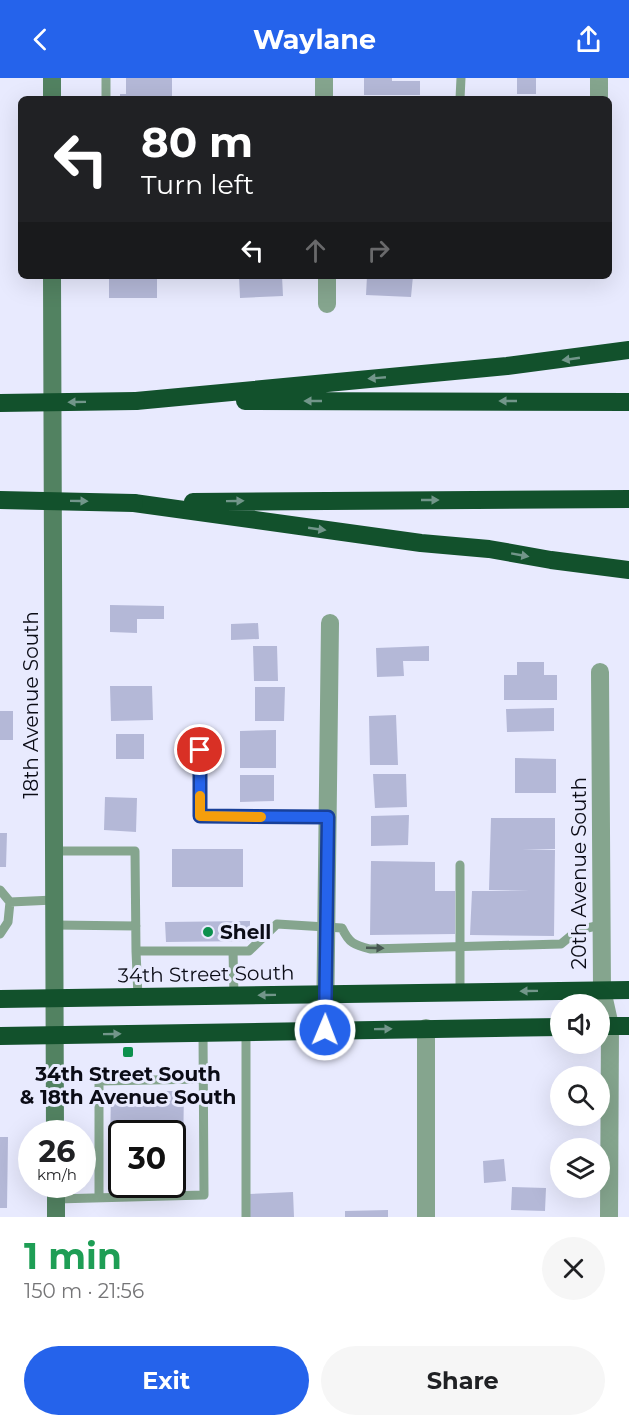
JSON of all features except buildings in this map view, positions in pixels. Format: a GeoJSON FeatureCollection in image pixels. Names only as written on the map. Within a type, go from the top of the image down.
{"type":"FeatureCollection","features":[{"type":"Feature","properties":{"kind":"highway"},"geometry":{"type":"LineString","coordinates":[[136,401],[496,367],[629,350]]}},
{"type":"Feature","properties":{"kind":"highway"},"geometry":{"type":"LineString","coordinates":[[0,403],[629,402]]}},
{"type":"Feature","properties":{"kind":"highway"},"geometry":{"type":"LineString","coordinates":[[0,500],[134,503],[629,499]]}},
{"type":"Feature","properties":{"kind":"highway"},"geometry":{"type":"LineString","coordinates":[[134,503],[421,543],[489,549],[629,570]]}},
{"type":"Feature","properties":{"kind":"highway","name":"34th Street South"},"geometry":{"type":"LineString","coordinates":[[0,999],[629,990]]}},
{"type":"Feature","properties":{"kind":"highway"},"geometry":{"type":"LineString","coordinates":[[610,1026],[629,1026]]}},
{"type":"Feature","properties":{"kind":"highway"},"geometry":{"type":"LineString","coordinates":[[0,1036],[550,1027]]}},
{"type":"Feature","properties":{"kind":"street"},"geometry":{"type":"LineString","coordinates":[[51,78],[52,96]]}},
{"type":"Feature","properties":{"kind":"street"},"geometry":{"type":"LineString","coordinates":[[324,78],[324,96]]}},
{"type":"Feature","properties":{"kind":"street"},"geometry":{"type":"LineString","coordinates":[[598,78],[599,96]]}},
{"type":"Feature","properties":{"kind":"street","name":"18th Avenue South"},"geometry":{"type":"LineString","coordinates":[[52,279],[55,1120]]}},
{"type":"Feature","properties":{"kind":"street"},"geometry":{"type":"LineString","coordinates":[[327,279],[327,303]]}},
{"type":"Feature","properties":{"kind":"street"},"geometry":{"type":"LineString","coordinates":[[325,1030],[330,623]]}},
{"type":"Feature","properties":{"kind":"street","name":"20th Avenue South"},"geometry":{"type":"LineString","coordinates":[[600,672],[602,994]]}},
{"type":"Feature","properties":{"kind":"street"},"geometry":{"type":"LineString","coordinates":[[426,1028],[426,1217]]}},
{"type":"Feature","properties":{"kind":"street","name":"20th Avenue South"},"geometry":{"type":"LineString","coordinates":[[606,1054],[609,1217]]}},
{"type":"Feature","properties":{"kind":"lane"},"geometry":{"type":"LineString","coordinates":[[106,78],[106,96]]}},
{"type":"Feature","properties":{"kind":"lane"},"geometry":{"type":"LineString","coordinates":[[460,96],[461,78]]}},
{"type":"Feature","properties":{"kind":"lane"},"geometry":{"type":"LineString","coordinates":[[215,750],[200,750],[200,816],[328,817]]}},
{"type":"Feature","properties":{"kind":"lane"},"geometry":{"type":"LineString","coordinates":[[54,850],[135,850],[138,997]]}},
{"type":"Feature","properties":{"kind":"lane"},"geometry":{"type":"LineString","coordinates":[[460,865],[460,992]]}},
{"type":"Feature","properties":{"kind":"lane"},"geometry":{"type":"LineString","coordinates":[[0,890],[10,902],[8,922],[0,934]]}},
{"type":"Feature","properties":{"kind":"lane"},"geometry":{"type":"LineString","coordinates":[[10,902],[54,900]]}},
{"type":"Feature","properties":{"kind":"lane"},"geometry":{"type":"LineString","coordinates":[[136,951],[249,951],[278,924],[342,928],[346,937],[355,945],[370,949],[561,944],[578,930],[601,925]]}},
{"type":"Feature","properties":{"kind":"lane"},"geometry":{"type":"LineString","coordinates":[[54,925],[136,926]]}},
{"type":"Feature","properties":{"kind":"lane"},"geometry":{"type":"LineString","coordinates":[[232,951],[234,996]]}},
{"type":"Feature","properties":{"kind":"lane"},"geometry":{"type":"LineString","coordinates":[[246,1031],[246,1217]]}},
{"type":"Feature","properties":{"kind":"lane"},"geometry":{"type":"LineString","coordinates":[[56,1200],[204,1195],[203,1032]]}},
{"type":"Feature","properties":{"kind":"lane"},"geometry":{"type":"LineString","coordinates":[[99,1198],[99,1081],[203,1079]]}},
{"type":"Feature","properties":{"kind":"slow traffic"},"geometry":{"type":"LineString","coordinates":[[200,796],[200,816],[261,817]]}},
{"type":"Feature","properties":{"kind":"place","name":"Shell"},"geometry":{"type":"Point","coordinates":[208,932]}},
{"type":"Feature","properties":{"kind":"place","name":"34th Street South & 18th Avenue South"},"geometry":{"type":"Point","coordinates":[128,1052]}},
{"type":"Feature","properties":{"kind":"route"},"geometry":{"type":"LineString","coordinates":[[200,750],[200,816],[328,817],[325,1030]]}}]}
